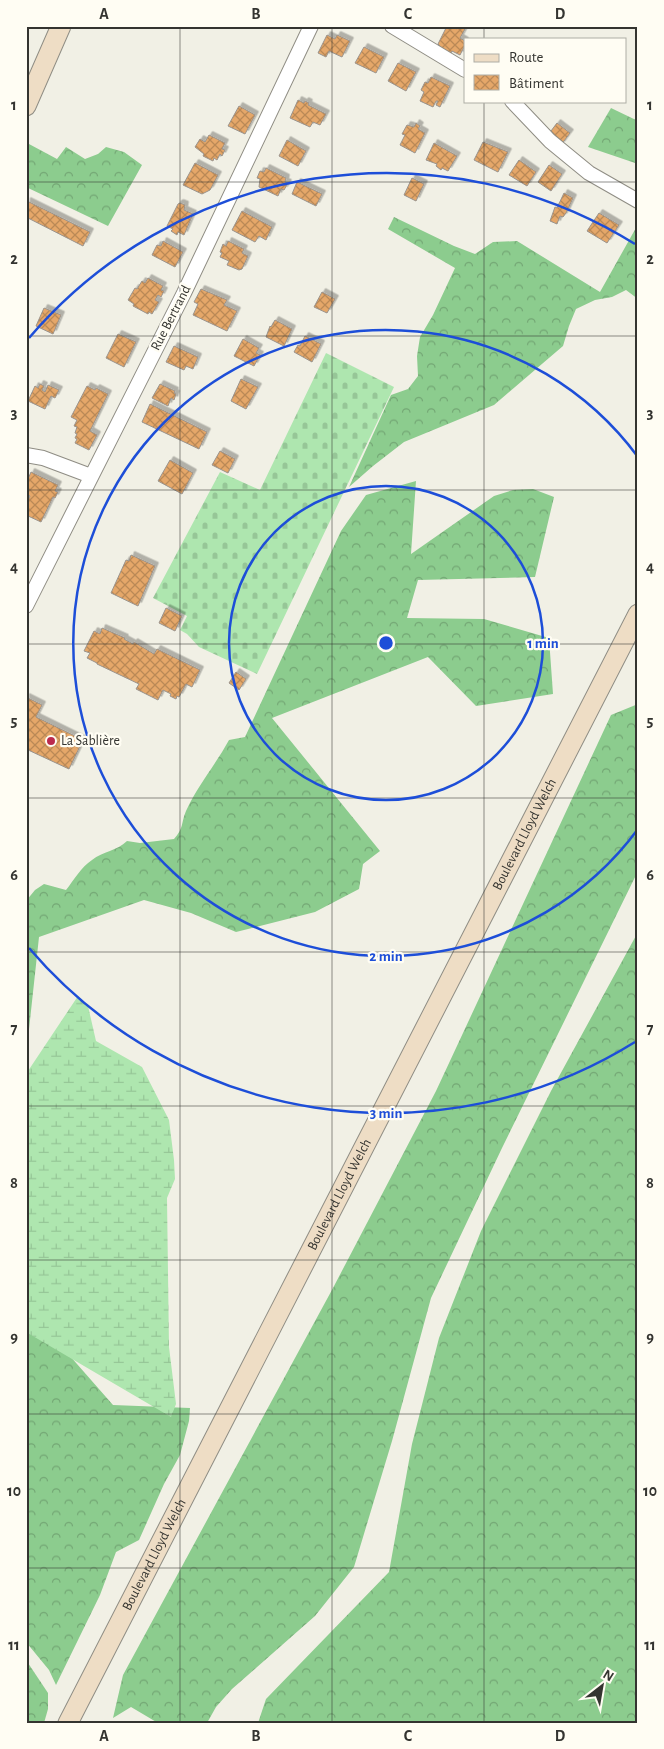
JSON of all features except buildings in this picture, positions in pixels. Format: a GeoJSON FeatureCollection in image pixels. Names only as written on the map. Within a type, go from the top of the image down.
{"type":"FeatureCollection","features":[{"type":"Feature","properties":{"kind":"main road"},"geometry":{"type":"LineString","coordinates":[[26,106],[61,26]]}},
{"type":"Feature","properties":{"kind":"main road","name":"Boulevard Lloyd Welch"},"geometry":{"type":"LineString","coordinates":[[68,1723],[638,614]]}},
{"type":"Feature","properties":{"kind":"street","name":"Rue Bertrand"},"geometry":{"type":"LineString","coordinates":[[26,606],[184,293],[311,26]]}},
{"type":"Feature","properties":{"kind":"street"},"geometry":{"type":"LineString","coordinates":[[392,26],[464,69]]}},
{"type":"Feature","properties":{"kind":"street"},"geometry":{"type":"LineString","coordinates":[[513,102],[550,142],[590,172],[638,201]]}},
{"type":"Feature","properties":{"kind":"street"},"geometry":{"type":"LineString","coordinates":[[26,454],[43,458],[91,476]]}},
{"type":"Feature","properties":{"kind":"green space"},"geometry":{"type":"Polygon","coordinates":[[[611,108],[638,121],[638,164],[588,147],[611,108]]]}},
{"type":"Feature","properties":{"kind":"green space"},"geometry":{"type":"Polygon","coordinates":[[[29,144],[57,159],[66,147],[85,159],[98,154],[106,147],[124,152],[142,165],[108,226],[26,187],[26,149],[29,144]]]}},
{"type":"Feature","properties":{"kind":"green space"},"geometry":{"type":"Polygon","coordinates":[[[394,217],[475,254],[493,242],[517,241],[600,292],[637,226],[638,299],[626,290],[612,297],[595,300],[576,309],[563,346],[494,405],[404,442],[349,487],[391,395],[408,389],[418,376],[417,356],[420,337],[433,315],[455,268],[388,229],[394,217]]]}},
{"type":"Feature","properties":{"kind":"green space"},"geometry":{"type":"Polygon","coordinates":[[[326,353],[394,387],[257,674],[199,647],[187,634],[180,630],[187,616],[153,598],[220,472],[260,490],[326,353]]]}},
{"type":"Feature","properties":{"kind":"green space"},"geometry":{"type":"Polygon","coordinates":[[[416,481],[411,554],[494,496],[513,490],[533,489],[554,497],[535,577],[418,580],[407,618],[484,619],[549,638],[553,694],[476,706],[428,657],[272,718],[380,851],[363,864],[359,889],[315,912],[236,932],[191,913],[144,900],[39,937],[26,1057],[26,901],[35,890],[44,884],[66,890],[88,863],[127,841],[140,843],[174,839],[181,828],[184,815],[201,783],[229,740],[245,737],[341,531],[366,495],[416,481]]]}},
{"type":"Feature","properties":{"kind":"green space"},"geometry":{"type":"Polygon","coordinates":[[[638,704],[638,871],[502,1148],[431,1298],[392,1441],[354,1567],[315,1616],[232,1689],[216,1707],[207,1723],[158,1723],[131,1707],[113,1718],[123,1675],[333,1288],[436,1091],[611,715],[638,704]]]}},
{"type":"Feature","properties":{"kind":"green space"},"geometry":{"type":"Polygon","coordinates":[[[638,932],[638,1723],[258,1723],[266,1699],[389,1572],[412,1444],[439,1338],[481,1231],[551,1091],[638,932]]]}},
{"type":"Feature","properties":{"kind":"green space"},"geometry":{"type":"Polygon","coordinates":[[[78,996],[88,1006],[96,1041],[142,1067],[169,1120],[175,1179],[167,1198],[169,1347],[176,1404],[171,1417],[26,1332],[26,1077],[28,1071],[78,996]]]}},
{"type":"Feature","properties":{"kind":"green space"},"geometry":{"type":"Polygon","coordinates":[[[26,1281],[41,1323],[113,1405],[190,1408],[189,1421],[180,1455],[164,1484],[139,1540],[116,1552],[100,1595],[56,1685],[49,1670],[26,1642],[26,1281]]]}},
{"type":"Feature","properties":{"kind":"green space"},"geometry":{"type":"Polygon","coordinates":[[[26,1660],[48,1693],[48,1709],[44,1723],[26,1723],[26,1660]]]}},
{"type":"Feature","properties":{"kind":"place","name":"La Sablière"},"geometry":{"type":"Point","coordinates":[51,741]}}]}
